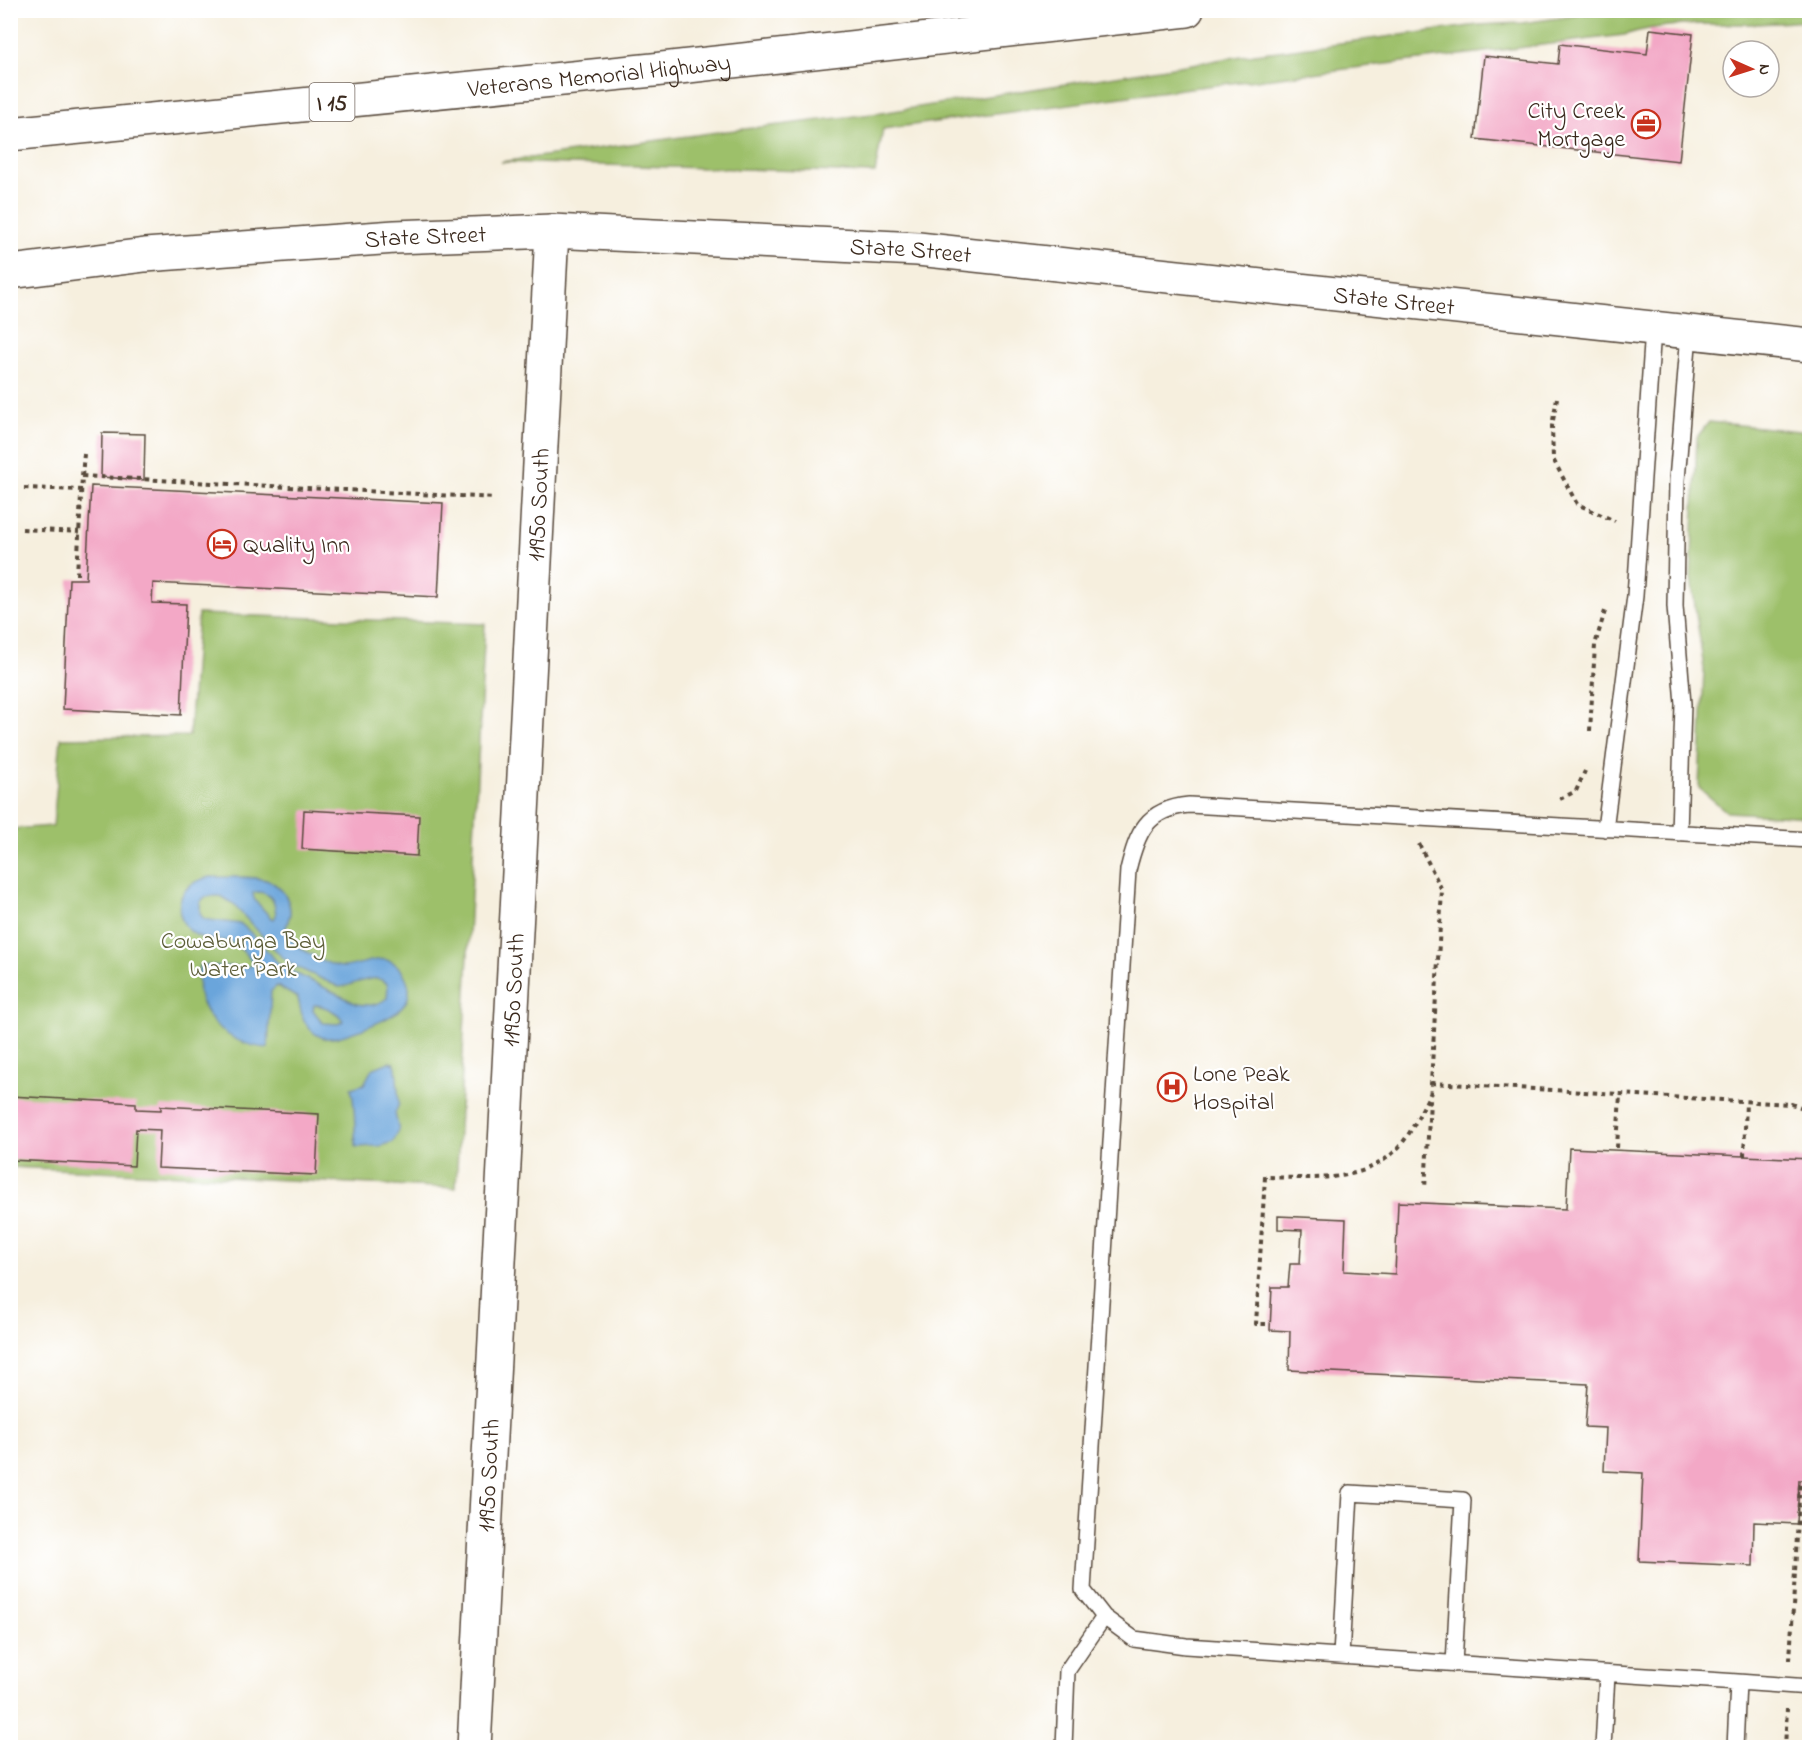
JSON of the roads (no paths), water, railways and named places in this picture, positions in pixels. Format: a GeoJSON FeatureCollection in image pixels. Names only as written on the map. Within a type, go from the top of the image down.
{"type":"FeatureCollection","features":[{"type":"Feature","properties":{"kind":"main road","name":"Veterans Memorial Highway"},"geometry":{"type":"LineString","coordinates":[[10,134],[653,70],[1186,10]]}},
{"type":"Feature","properties":{"kind":"main road"},"geometry":{"type":"LineString","coordinates":[[10,154],[653,70]]}},
{"type":"Feature","properties":{"kind":"main road","name":"State Street"},"geometry":{"type":"LineString","coordinates":[[10,272],[156,254],[395,237],[552,231],[918,249],[1809,345]]}},
{"type":"Feature","properties":{"kind":"main road","name":"11950 South"},"geometry":{"type":"LineString","coordinates":[[474,1748],[552,231]]}},
{"type":"Feature","properties":{"kind":"lane"},"geometry":{"type":"LineString","coordinates":[[1605,829],[1635,596],[1653,329]]}},
{"type":"Feature","properties":{"kind":"lane"},"geometry":{"type":"LineString","coordinates":[[1679,833],[1683,704],[1675,606],[1677,503],[1689,333]]}},
{"type":"Feature","properties":{"kind":"lane"},"geometry":{"type":"LineString","coordinates":[[1809,840],[1189,805],[1171,807],[1144,827],[1134,845],[1128,870],[1083,1590],[1104,1617],[1134,1640],[1186,1646],[1809,1687]]}},
{"type":"Feature","properties":{"kind":"lane"},"geometry":{"type":"LineString","coordinates":[[1341,1656],[1350,1493],[1463,1500],[1454,1664]]}},
{"type":"Feature","properties":{"kind":"lane"},"geometry":{"type":"LineString","coordinates":[[1064,1748],[1067,1671],[1104,1617]]}},
{"type":"Feature","properties":{"kind":"lane"},"geometry":{"type":"LineString","coordinates":[[1603,1748],[1607,1674]]}},
{"type":"Feature","properties":{"kind":"lane"},"geometry":{"type":"LineString","coordinates":[[1735,1748],[1738,1683]]}},
{"type":"Feature","properties":{"kind":"water"},"geometry":{"type":"Polygon","coordinates":[[[210,877],[248,877],[263,879],[274,884],[285,894],[289,904],[290,914],[286,932],[295,943],[313,956],[343,967],[377,960],[392,962],[399,967],[409,987],[404,1005],[388,1018],[360,1030],[338,1037],[324,1038],[306,1024],[298,998],[277,986],[271,991],[268,1048],[246,1044],[235,1039],[210,1018],[205,1009],[198,986],[199,965],[247,967],[252,965],[252,961],[234,943],[211,940],[194,934],[185,925],[180,912],[181,898],[189,886],[210,877]],[[261,892],[253,893],[254,899],[274,919],[276,915],[271,898],[261,892]],[[221,896],[205,897],[200,902],[200,914],[204,919],[241,924],[281,966],[357,1004],[373,1005],[387,998],[388,985],[378,979],[339,987],[292,965],[232,903],[221,896]],[[314,1005],[313,1010],[323,1023],[338,1024],[343,1021],[335,1012],[318,1005],[314,1005]]]}},
{"type":"Feature","properties":{"kind":"water"},"geometry":{"type":"Polygon","coordinates":[[[389,1062],[394,1063],[396,1067],[399,1104],[395,1113],[399,1131],[393,1142],[380,1146],[356,1147],[351,1088],[364,1084],[372,1069],[389,1062]]]}},
{"type":"Feature","properties":{"kind":"place","name":"City Creek Mortgage"},"geometry":{"type":"Point","coordinates":[1646,124]}},
{"type":"Feature","properties":{"kind":"place","name":"Quality Inn"},"geometry":{"type":"Point","coordinates":[222,544]}},
{"type":"Feature","properties":{"kind":"place","name":"Lone Peak Hospital"},"geometry":{"type":"Point","coordinates":[1172,1087]}},
{"type":"Feature","properties":{"kind":"park label","name":"Cowabunga Bay Water Park"},"geometry":{"type":"Point","coordinates":[243,954]}}]}
